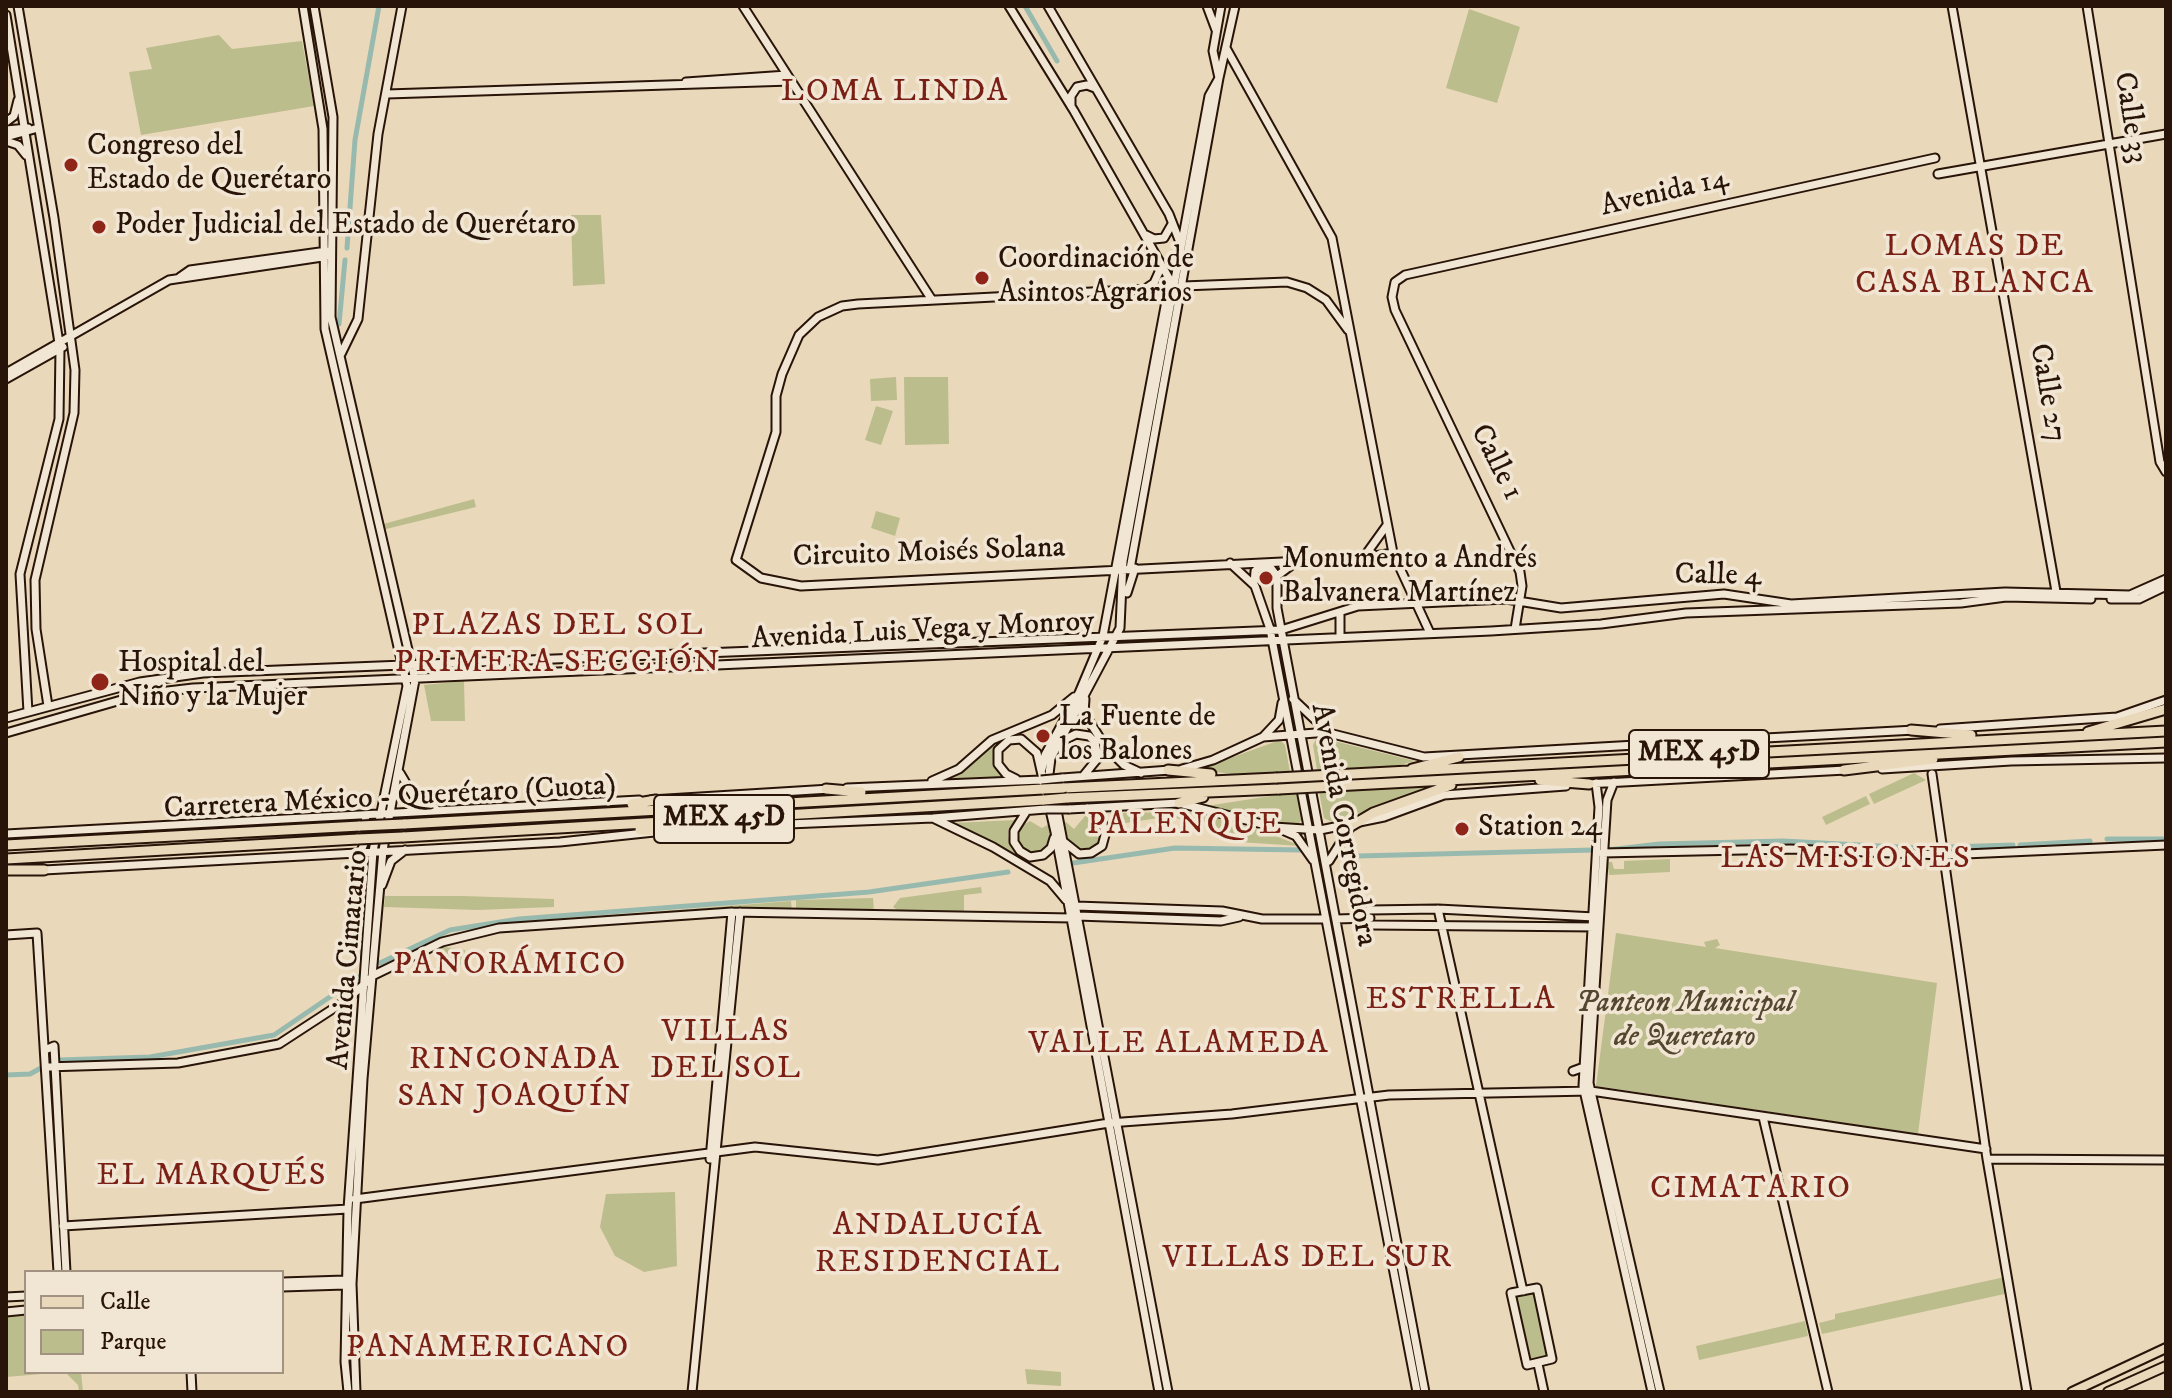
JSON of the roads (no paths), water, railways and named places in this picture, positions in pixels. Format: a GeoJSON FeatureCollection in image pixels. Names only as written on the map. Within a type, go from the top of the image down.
{"type":"FeatureCollection","features":[{"type":"Feature","properties":{"kind":"highway"},"geometry":{"type":"LineString","coordinates":[[2065,737],[2166,709]]}},
{"type":"Feature","properties":{"kind":"highway"},"geometry":{"type":"LineString","coordinates":[[1911,730],[1990,738]]}},
{"type":"Feature","properties":{"kind":"highway","name":"Carretera México - Querétaro (Cuota)"},"geometry":{"type":"LineString","coordinates":[[1065,793],[1227,792],[1279,789],[1400,773],[1745,751],[2166,731]]}},
{"type":"Feature","properties":{"kind":"highway","name":"Carretera México - Querétaro (Cuota)"},"geometry":{"type":"LineString","coordinates":[[6,859],[581,829],[1043,795],[1238,777],[1333,780],[1482,778],[2166,742]]}},
{"type":"Feature","properties":{"kind":"highway"},"geometry":{"type":"LineString","coordinates":[[1633,745],[1745,751]]}},
{"type":"Feature","properties":{"kind":"highway"},"geometry":{"type":"LineString","coordinates":[[1844,770],[1992,750]]}},
{"type":"Feature","properties":{"kind":"highway"},"geometry":{"type":"LineString","coordinates":[[1400,773],[1459,757]]}},
{"type":"Feature","properties":{"kind":"highway"},"geometry":{"type":"LineString","coordinates":[[1168,770],[1238,777]]}},
{"type":"Feature","properties":{"kind":"highway"},"geometry":{"type":"LineString","coordinates":[[1500,777],[1593,784]]}},
{"type":"Feature","properties":{"kind":"highway"},"geometry":{"type":"LineString","coordinates":[[1351,826],[1440,787],[1482,778]]}},
{"type":"Feature","properties":{"kind":"highway"},"geometry":{"type":"LineString","coordinates":[[826,789],[926,788]]}},
{"type":"Feature","properties":{"kind":"highway","name":"Carretera México - Querétaro (Cuota)"},"geometry":{"type":"LineString","coordinates":[[6,845],[570,814],[926,788],[1043,795]]}},
{"type":"Feature","properties":{"kind":"highway"},"geometry":{"type":"LineString","coordinates":[[1179,803],[1227,792]]}},
{"type":"Feature","properties":{"kind":"highway"},"geometry":{"type":"LineString","coordinates":[[570,814],[656,800]]}},
{"type":"Feature","properties":{"kind":"highway"},"geometry":{"type":"LineString","coordinates":[[581,829],[658,831]]}},
{"type":"Feature","properties":{"kind":"highway"},"geometry":{"type":"LineString","coordinates":[[6,870],[44,870]]}},
{"type":"Feature","properties":{"kind":"main road"},"geometry":{"type":"LineString","coordinates":[[18,6],[72,336],[74,413],[37,559],[35,598],[48,706]]}},
{"type":"Feature","properties":{"kind":"main road"},"geometry":{"type":"LineString","coordinates":[[303,6],[323,129],[328,230]]}},
{"type":"Feature","properties":{"kind":"main road"},"geometry":{"type":"LineString","coordinates":[[314,6],[333,127],[328,230]]}},
{"type":"Feature","properties":{"kind":"main road"},"geometry":{"type":"LineString","coordinates":[[341,354],[358,319],[376,149],[402,6]]}},
{"type":"Feature","properties":{"kind":"main road"},"geometry":{"type":"LineString","coordinates":[[743,6],[932,300]]}},
{"type":"Feature","properties":{"kind":"main road"},"geometry":{"type":"LineString","coordinates":[[1009,6],[1145,233],[1168,275],[1169,288],[1117,635],[1045,755],[1042,769]]}},
{"type":"Feature","properties":{"kind":"main road"},"geometry":{"type":"LineString","coordinates":[[1048,6],[1171,219],[1182,251]]}},
{"type":"Feature","properties":{"kind":"main road"},"geometry":{"type":"LineString","coordinates":[[1207,6],[1216,32]]}},
{"type":"Feature","properties":{"kind":"main road"},"geometry":{"type":"LineString","coordinates":[[1123,611],[1126,569],[1209,96],[1219,78],[1213,51],[1221,6]]}},
{"type":"Feature","properties":{"kind":"main road"},"geometry":{"type":"LineString","coordinates":[[1074,917],[1076,906],[1049,774],[1058,744],[1082,693],[1126,569],[1235,6]]}},
{"type":"Feature","properties":{"kind":"main road","name":"Calle 27"},"geometry":{"type":"LineString","coordinates":[[1952,6],[2056,597]]}},
{"type":"Feature","properties":{"kind":"main road","name":"Calle 33"},"geometry":{"type":"LineString","coordinates":[[2087,6],[2160,462],[2166,472]]}},
{"type":"Feature","properties":{"kind":"main road"},"geometry":{"type":"LineString","coordinates":[[6,15],[60,340],[59,419],[21,562],[28,712]]}},
{"type":"Feature","properties":{"kind":"main road"},"geometry":{"type":"LineString","coordinates":[[1226,48],[1332,238],[1393,553],[1430,633]]}},
{"type":"Feature","properties":{"kind":"main road"},"geometry":{"type":"LineString","coordinates":[[387,94],[789,78]]}},
{"type":"Feature","properties":{"kind":"main road"},"geometry":{"type":"LineString","coordinates":[[1074,111],[1071,96],[1077,87],[1087,85],[1099,93]]}},
{"type":"Feature","properties":{"kind":"main road"},"geometry":{"type":"LineString","coordinates":[[6,122],[16,112],[19,94]]}},
{"type":"Feature","properties":{"kind":"main road"},"geometry":{"type":"LineString","coordinates":[[323,129],[333,127]]}},
{"type":"Feature","properties":{"kind":"main road"},"geometry":{"type":"LineString","coordinates":[[6,139],[38,128]]}},
{"type":"Feature","properties":{"kind":"main road"},"geometry":{"type":"LineString","coordinates":[[6,130],[25,131]]}},
{"type":"Feature","properties":{"kind":"main road"},"geometry":{"type":"LineString","coordinates":[[1938,174],[2166,134]]}},
{"type":"Feature","properties":{"kind":"main road"},"geometry":{"type":"LineString","coordinates":[[6,139],[18,145],[29,158]]}},
{"type":"Feature","properties":{"kind":"main road","name":"Avenida 14"},"geometry":{"type":"LineString","coordinates":[[1405,275],[1935,158]]}},
{"type":"Feature","properties":{"kind":"main road"},"geometry":{"type":"LineString","coordinates":[[1145,233],[1154,239],[1164,238],[1171,230],[1171,219]]}},
{"type":"Feature","properties":{"kind":"main road","name":"Avenida Cimatario"},"geometry":{"type":"LineString","coordinates":[[328,230],[327,318],[403,663],[411,680],[373,851],[370,977],[352,1284],[356,1392]]}},
{"type":"Feature","properties":{"kind":"main road"},"geometry":{"type":"LineString","coordinates":[[6,373],[147,291],[190,270],[328,254]]}},
{"type":"Feature","properties":{"kind":"main road"},"geometry":{"type":"LineString","coordinates":[[1145,289],[1154,283],[1159,272],[1157,257]]}},
{"type":"Feature","properties":{"kind":"main road","name":"Calle 1"},"geometry":{"type":"LineString","coordinates":[[1405,275],[1392,289],[1395,310],[1520,572],[1515,629]]}},
{"type":"Feature","properties":{"kind":"main road"},"geometry":{"type":"LineString","coordinates":[[1183,286],[1277,281],[1307,288],[1326,300],[1351,335]]}},
{"type":"Feature","properties":{"kind":"main road","name":"Circuito Moisés Solana"},"geometry":{"type":"LineString","coordinates":[[1169,288],[842,306],[818,317],[799,335],[780,379],[776,432],[736,560],[761,578],[790,586],[1362,558],[1393,553]]}},
{"type":"Feature","properties":{"kind":"main road","name":"Avenida Cimatario"},"geometry":{"type":"LineString","coordinates":[[327,318],[341,354],[412,663],[400,771],[383,850],[348,1209],[345,1282],[348,1392]]}},
{"type":"Feature","properties":{"kind":"main road"},"geometry":{"type":"LineString","coordinates":[[6,379],[43,361],[72,336]]}},
{"type":"Feature","properties":{"kind":"main road"},"geometry":{"type":"LineString","coordinates":[[43,361],[61,375]]}},
{"type":"Feature","properties":{"kind":"main road"},"geometry":{"type":"LineString","coordinates":[[1362,558],[1377,542],[1388,523]]}},
{"type":"Feature","properties":{"kind":"main road"},"geometry":{"type":"LineString","coordinates":[[1255,586],[1255,571],[1262,561],[1277,576],[1299,561]]}},
{"type":"Feature","properties":{"kind":"main road","name":"Avenida Corregidora"},"geometry":{"type":"LineString","coordinates":[[1230,563],[1255,586],[1270,629],[1283,697],[1320,830],[1417,1392]]}},
{"type":"Feature","properties":{"kind":"main road"},"geometry":{"type":"LineString","coordinates":[[1255,571],[1261,566],[1271,568]]}},
{"type":"Feature","properties":{"kind":"main road","name":"Avenida Corregidora"},"geometry":{"type":"LineString","coordinates":[[1277,576],[1275,592],[1316,868],[1366,1096],[1425,1392]]}},
{"type":"Feature","properties":{"kind":"main road","name":"Calle 4"},"geometry":{"type":"LineString","coordinates":[[1270,629],[1281,630],[1358,606],[1520,599],[1561,608],[1724,594],[1791,604],[2005,592],[2056,597],[2130,595],[2166,579]]}},
{"type":"Feature","properties":{"kind":"main road","name":"Calle 4"},"geometry":{"type":"LineString","coordinates":[[1272,640],[1601,624],[1686,613],[1947,603],[2006,597],[2139,599],[2166,586]]}},
{"type":"Feature","properties":{"kind":"main road"},"geometry":{"type":"LineString","coordinates":[[21,598],[35,598]]}},
{"type":"Feature","properties":{"kind":"main road"},"geometry":{"type":"LineString","coordinates":[[1340,613],[1340,637]]}},
{"type":"Feature","properties":{"kind":"main road","name":"Avenida Luis Vega y Monroy"},"geometry":{"type":"LineString","coordinates":[[6,718],[140,682],[203,673],[1270,629]]}},
{"type":"Feature","properties":{"kind":"main road"},"geometry":{"type":"LineString","coordinates":[[1184,633],[1186,644]]}},
{"type":"Feature","properties":{"kind":"main road","name":"Avenida Luis Vega y Monroy"},"geometry":{"type":"LineString","coordinates":[[6,733],[142,694],[193,688],[1272,640]]}},
{"type":"Feature","properties":{"kind":"main road"},"geometry":{"type":"LineString","coordinates":[[942,642],[943,655]]}},
{"type":"Feature","properties":{"kind":"main road"},"geometry":{"type":"LineString","coordinates":[[849,646],[850,660]]}},
{"type":"Feature","properties":{"kind":"main road"},"geometry":{"type":"LineString","coordinates":[[401,653],[410,651]]}},
{"type":"Feature","properties":{"kind":"main road"},"geometry":{"type":"LineString","coordinates":[[140,682],[145,687],[142,694]]}},
{"type":"Feature","properties":{"kind":"main road"},"geometry":{"type":"LineString","coordinates":[[1082,693],[1084,713],[1097,735],[1124,765],[1143,773]]}},
{"type":"Feature","properties":{"kind":"main road"},"geometry":{"type":"LineString","coordinates":[[926,788],[959,769],[1008,731],[1052,715],[1082,693]]}},
{"type":"Feature","properties":{"kind":"main road"},"geometry":{"type":"LineString","coordinates":[[1083,776],[1143,773],[1204,764],[1263,737],[1279,720],[1283,697]]}},
{"type":"Feature","properties":{"kind":"main road"},"geometry":{"type":"LineString","coordinates":[[1293,699],[1329,733]]}},
{"type":"Feature","properties":{"kind":"main road"},"geometry":{"type":"LineString","coordinates":[[1263,737],[1329,733],[1424,757],[1459,757],[1633,745],[1773,742],[2117,717],[2166,700]]}},
{"type":"Feature","properties":{"kind":"main road"},"geometry":{"type":"LineString","coordinates":[[1055,832],[1051,848],[1043,855],[1030,857],[1020,851],[1014,842],[1014,831],[1026,812],[1043,795],[1065,793],[1098,758],[1095,742],[1089,736],[1076,734],[1058,744]]}},
{"type":"Feature","properties":{"kind":"main road"},"geometry":{"type":"LineString","coordinates":[[1043,795],[1026,781],[1006,774],[998,764],[998,750],[1005,743],[1015,739],[1029,742],[1042,769],[1067,901]]}},
{"type":"Feature","properties":{"kind":"main road"},"geometry":{"type":"LineString","coordinates":[[1274,827],[1320,830],[1351,826],[1444,795],[1775,771],[2166,758]]}},
{"type":"Feature","properties":{"kind":"main road"},"geometry":{"type":"LineString","coordinates":[[1932,774],[1944,766]]}},
{"type":"Feature","properties":{"kind":"main road"},"geometry":{"type":"LineString","coordinates":[[1914,768],[1932,774]]}},
{"type":"Feature","properties":{"kind":"main road"},"geometry":{"type":"LineString","coordinates":[[400,771],[416,800],[440,810]]}},
{"type":"Feature","properties":{"kind":"main road"},"geometry":{"type":"LineString","coordinates":[[1932,774],[1987,1159],[2027,1392]]}},
{"type":"Feature","properties":{"kind":"main road"},"geometry":{"type":"LineString","coordinates":[[926,788],[1026,781]]}},
{"type":"Feature","properties":{"kind":"main road"},"geometry":{"type":"LineString","coordinates":[[1584,1091],[1600,853],[1607,800],[1614,782]]}},
{"type":"Feature","properties":{"kind":"main road"},"geometry":{"type":"LineString","coordinates":[[1593,784],[1600,853]]}},
{"type":"Feature","properties":{"kind":"main road"},"geometry":{"type":"LineString","coordinates":[[6,834],[826,789]]}},
{"type":"Feature","properties":{"kind":"main road"},"geometry":{"type":"LineString","coordinates":[[1063,841],[1079,854],[1091,853],[1102,846],[1105,835],[1103,824],[1065,793]]}},
{"type":"Feature","properties":{"kind":"main road"},"geometry":{"type":"LineString","coordinates":[[1087,808],[1179,803],[1274,827],[1296,836],[1316,868]]}},
{"type":"Feature","properties":{"kind":"main road"},"geometry":{"type":"LineString","coordinates":[[403,849],[394,830],[406,812]]}},
{"type":"Feature","properties":{"kind":"main road"},"geometry":{"type":"LineString","coordinates":[[44,870],[560,842],[658,831],[816,821],[1026,812]]}},
{"type":"Feature","properties":{"kind":"main road"},"geometry":{"type":"LineString","coordinates":[[361,851],[368,834],[365,815]]}},
{"type":"Feature","properties":{"kind":"main road"},"geometry":{"type":"LineString","coordinates":[[933,818],[1057,886],[1074,917],[1156,1345],[1168,1392]]}},
{"type":"Feature","properties":{"kind":"main road"},"geometry":{"type":"LineString","coordinates":[[1328,867],[1330,854],[1351,826]]}},
{"type":"Feature","properties":{"kind":"main road"},"geometry":{"type":"LineString","coordinates":[[1600,853],[1790,849],[1943,855],[2166,845]]}},
{"type":"Feature","properties":{"kind":"main road"},"geometry":{"type":"LineString","coordinates":[[379,895],[394,857],[413,848]]}},
{"type":"Feature","properties":{"kind":"main road"},"geometry":{"type":"LineString","coordinates":[[1076,906],[1226,911],[1239,917]]}},
{"type":"Feature","properties":{"kind":"main road"},"geometry":{"type":"LineString","coordinates":[[1336,919],[1438,909],[1596,917]]}},
{"type":"Feature","properties":{"kind":"main road"},"geometry":{"type":"LineString","coordinates":[[1438,909],[1523,1291]]}},
{"type":"Feature","properties":{"kind":"main road"},"geometry":{"type":"LineString","coordinates":[[692,1392],[736,912]]}},
{"type":"Feature","properties":{"kind":"main road"},"geometry":{"type":"LineString","coordinates":[[50,1067],[178,1063],[283,1043],[348,999],[370,977],[442,942],[499,928],[736,912],[1221,921],[1239,917],[1326,919]]}},
{"type":"Feature","properties":{"kind":"main road"},"geometry":{"type":"LineString","coordinates":[[1370,918],[1441,924],[1596,927]]}},
{"type":"Feature","properties":{"kind":"main road"},"geometry":{"type":"LineString","coordinates":[[1596,927],[1584,1091],[1611,1187],[1660,1392]]}},
{"type":"Feature","properties":{"kind":"main road"},"geometry":{"type":"LineString","coordinates":[[6,935],[37,933],[66,1270]]}},
{"type":"Feature","properties":{"kind":"main road"},"geometry":{"type":"LineString","coordinates":[[45,1050],[54,1046],[50,1067],[58,1270]]}},
{"type":"Feature","properties":{"kind":"main road"},"geometry":{"type":"LineString","coordinates":[[1573,1071],[1584,1067]]}},
{"type":"Feature","properties":{"kind":"main road"},"geometry":{"type":"LineString","coordinates":[[355,1199],[755,1147],[859,1159],[896,1158],[1002,1138],[1113,1123],[1232,1114],[1366,1096],[1584,1091],[1986,1149]]}},
{"type":"Feature","properties":{"kind":"main road"},"geometry":{"type":"LineString","coordinates":[[1763,1117],[1828,1392]]}},
{"type":"Feature","properties":{"kind":"main road"},"geometry":{"type":"LineString","coordinates":[[1987,1159],[2166,1160]]}},
{"type":"Feature","properties":{"kind":"main road"},"geometry":{"type":"LineString","coordinates":[[1611,1187],[1652,1392]]}},
{"type":"Feature","properties":{"kind":"main road"},"geometry":{"type":"LineString","coordinates":[[63,1226],[348,1209]]}},
{"type":"Feature","properties":{"kind":"main road"},"geometry":{"type":"LineString","coordinates":[[284,1284],[345,1282]]}},
{"type":"Feature","properties":{"kind":"main road"},"geometry":{"type":"LineString","coordinates":[[1537,1288],[1552,1359],[1538,1364],[1527,1365],[1511,1293],[1523,1291],[1537,1288]]}},
{"type":"Feature","properties":{"kind":"main road"},"geometry":{"type":"LineString","coordinates":[[1156,1345],[1159,1392]]}},
{"type":"Feature","properties":{"kind":"main road"},"geometry":{"type":"LineString","coordinates":[[2072,1392],[2166,1348]]}},
{"type":"Feature","properties":{"kind":"main road"},"geometry":{"type":"LineString","coordinates":[[1538,1364],[1544,1392]]}},
{"type":"Feature","properties":{"kind":"main road"},"geometry":{"type":"LineString","coordinates":[[2108,1392],[2166,1366]]}},
{"type":"Feature","properties":{"kind":"waterway"},"geometry":{"type":"LineString","coordinates":[[347,248],[355,140],[379,6]]}},
{"type":"Feature","properties":{"kind":"waterway"},"geometry":{"type":"LineString","coordinates":[[1025,6],[1057,61]]}},
{"type":"Feature","properties":{"kind":"waterway"},"geometry":{"type":"LineString","coordinates":[[339,324],[345,260]]}},
{"type":"Feature","properties":{"kind":"waterway"},"geometry":{"type":"LineString","coordinates":[[2107,839],[2166,839]]}},
{"type":"Feature","properties":{"kind":"waterway"},"geometry":{"type":"LineString","coordinates":[[1608,850],[1659,844],[1783,841],[1937,849]]}},
{"type":"Feature","properties":{"kind":"waterway"},"geometry":{"type":"LineString","coordinates":[[2020,845],[2090,841]]}},
{"type":"Feature","properties":{"kind":"waterway"},"geometry":{"type":"LineString","coordinates":[[1949,847],[2013,845]]}},
{"type":"Feature","properties":{"kind":"waterway"},"geometry":{"type":"LineString","coordinates":[[1073,863],[1175,848],[1302,850]]}},
{"type":"Feature","properties":{"kind":"waterway"},"geometry":{"type":"LineString","coordinates":[[1342,851],[1358,856],[1593,850]]}},
{"type":"Feature","properties":{"kind":"waterway"},"geometry":{"type":"LineString","coordinates":[[374,906],[376,872]]}},
{"type":"Feature","properties":{"kind":"waterway"},"geometry":{"type":"LineString","coordinates":[[380,963],[450,930],[519,919],[869,892],[1008,872]]}},
{"type":"Feature","properties":{"kind":"waterway"},"geometry":{"type":"LineString","coordinates":[[59,1060],[150,1057],[274,1035],[362,975]]}},
{"type":"Feature","properties":{"kind":"waterway"},"geometry":{"type":"LineString","coordinates":[[6,1075],[30,1074],[41,1068]]}},
{"type":"Feature","properties":{"kind":"tunnel"},"geometry":{"type":"LineString","coordinates":[[1773,745],[1775,768]]}},
{"type":"Feature","properties":{"kind":"place","name":"Congreso del Estado de Querétaro"},"geometry":{"type":"Point","coordinates":[71,165]}},
{"type":"Feature","properties":{"kind":"place","name":"Poder Judicial del Estado de Querétaro"},"geometry":{"type":"Point","coordinates":[99,227]}},
{"type":"Feature","properties":{"kind":"place","name":"Coordinación de Asintos Agrarios"},"geometry":{"type":"Point","coordinates":[982,278]}},
{"type":"Feature","properties":{"kind":"place","name":"Monumento a Andrés Balvanera Martínez"},"geometry":{"type":"Point","coordinates":[1266,578]}},
{"type":"Feature","properties":{"kind":"place","name":"Hospital del Niño y la Mujer"},"geometry":{"type":"Point","coordinates":[100,682]}},
{"type":"Feature","properties":{"kind":"place","name":"La Fuente de los Balones"},"geometry":{"type":"Point","coordinates":[1043,736]}},
{"type":"Feature","properties":{"kind":"place","name":"Station 24"},"geometry":{"type":"Point","coordinates":[1462,829]}},
{"type":"Feature","properties":{"kind":"district","name":"LOMA LINDA"},"geometry":{"type":"Point","coordinates":[895,93]}},
{"type":"Feature","properties":{"kind":"district","name":"LOMAS DE CASA BLANCA"},"geometry":{"type":"Point","coordinates":[1975,266]}},
{"type":"Feature","properties":{"kind":"district","name":"PLAZAS DEL SOL PRIMERA SECCIÓN"},"geometry":{"type":"Point","coordinates":[558,646]}},
{"type":"Feature","properties":{"kind":"district","name":"PALENQUE"},"geometry":{"type":"Point","coordinates":[1185,826]}},
{"type":"Feature","properties":{"kind":"district","name":"LAS MISIONES"},"geometry":{"type":"Point","coordinates":[1846,860]}},
{"type":"Feature","properties":{"kind":"district","name":"PANORÁMICO"},"geometry":{"type":"Point","coordinates":[510,966]}},
{"type":"Feature","properties":{"kind":"district","name":"ESTRELLA"},"geometry":{"type":"Point","coordinates":[1461,1001]}},
{"type":"Feature","properties":{"kind":"district","name":"VALLE ALAMEDA"},"geometry":{"type":"Point","coordinates":[1179,1045]}},
{"type":"Feature","properties":{"kind":"district","name":"VILLAS DEL SOL"},"geometry":{"type":"Point","coordinates":[726,1052]}},
{"type":"Feature","properties":{"kind":"district","name":"RINCONADA SAN JOAQUÍN"},"geometry":{"type":"Point","coordinates":[515,1080]}},
{"type":"Feature","properties":{"kind":"district","name":"EL MARQUÉS"},"geometry":{"type":"Point","coordinates":[212,1177]}},
{"type":"Feature","properties":{"kind":"district","name":"CIMATARIO"},"geometry":{"type":"Point","coordinates":[1751,1190]}},
{"type":"Feature","properties":{"kind":"district","name":"ANDALUCÍA RESIDENCIAL"},"geometry":{"type":"Point","coordinates":[938,1246]}},
{"type":"Feature","properties":{"kind":"district","name":"VILLAS DEL SUR"},"geometry":{"type":"Point","coordinates":[1308,1259]}},
{"type":"Feature","properties":{"kind":"district","name":"PANAMERICANO"},"geometry":{"type":"Point","coordinates":[488,1349]}},
{"type":"Feature","properties":{"kind":"park label","name":"Panteon Municipal de Queretaro"},"geometry":{"type":"Point","coordinates":[1685,1022]}}]}
